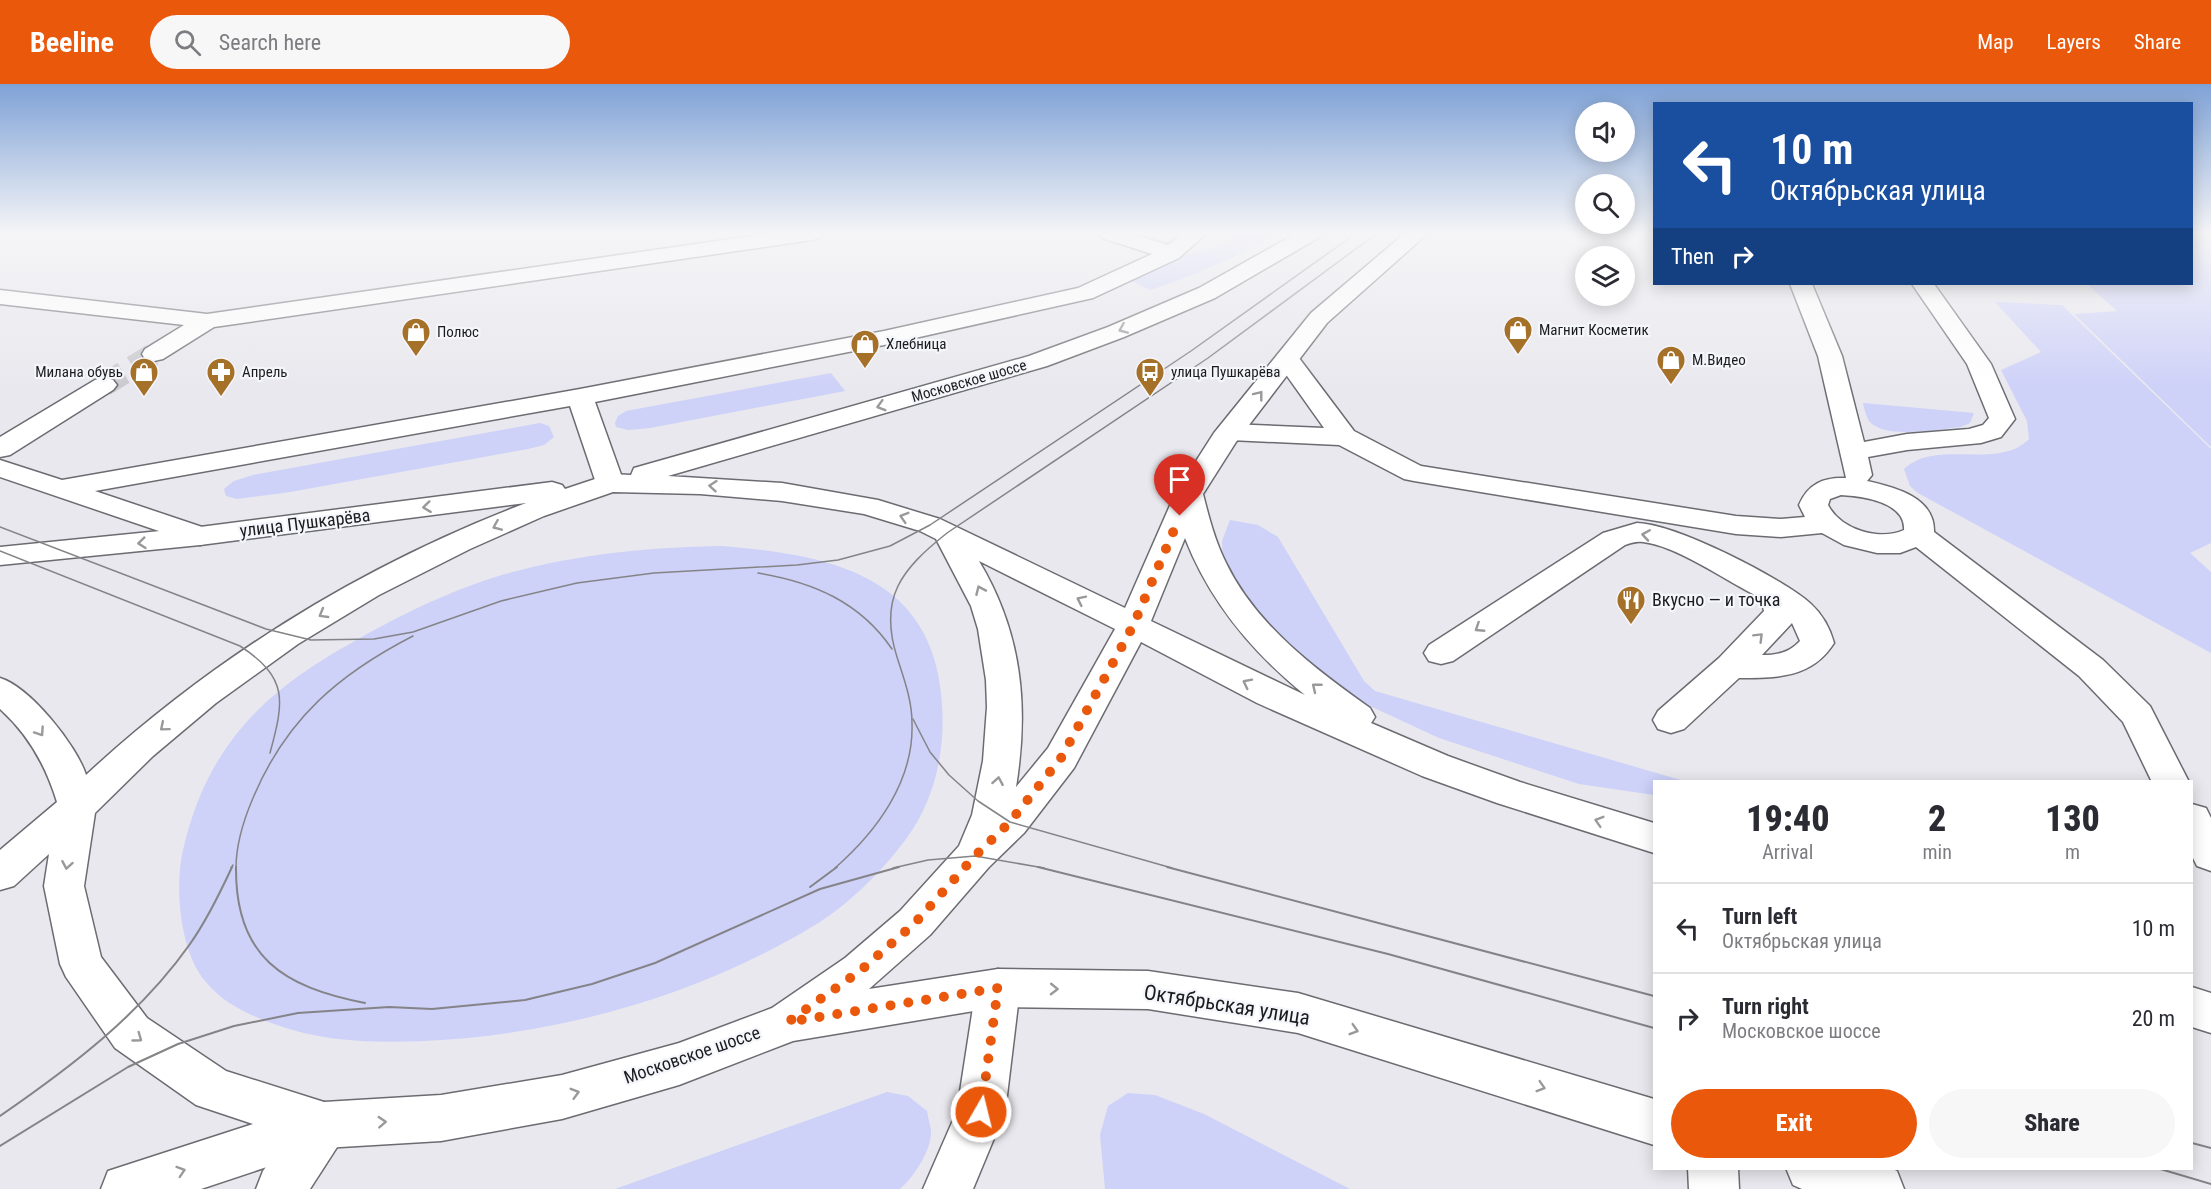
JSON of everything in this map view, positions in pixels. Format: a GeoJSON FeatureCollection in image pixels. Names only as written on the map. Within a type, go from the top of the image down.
{"type":"FeatureCollection","features":[{"type":"Feature","properties":{"kind":"main road"},"geometry":{"type":"LineString","coordinates":[[0,297],[207,321],[424,286]]}},
{"type":"Feature","properties":{"kind":"main road"},"geometry":{"type":"LineString","coordinates":[[63,488],[579,398],[884,338],[1085,293],[1101,286]]}},
{"type":"Feature","properties":{"kind":"main road","name":"Московское шоссе"},"geometry":{"type":"LineString","coordinates":[[610,483],[1038,361],[1116,332],[1220,286]]}},
{"type":"Feature","properties":{"kind":"main road","name":"Московское шоссе"},"geometry":{"type":"LineString","coordinates":[[126,1189],[324,1125],[441,1119],[562,1097],[679,1064],[788,1022],[860,971],[915,923],[975,856],[1010,822],[1061,758],[1133,626],[1189,494],[1230,432],[1319,318],[1357,286]]}},
{"type":"Feature","properties":{"kind":"main road"},"geometry":{"type":"LineString","coordinates":[[1802,286],[1830,356],[1860,484],[1898,500],[1910,509],[1922,527],[1919,535],[1901,544],[1878,544],[1854,538],[1826,524],[1813,507],[1813,500],[1817,493],[1837,486],[1866,488]]}},
{"type":"Feature","properties":{"kind":"main road"},"geometry":{"type":"LineString","coordinates":[[1853,452],[1907,442],[1971,437],[1992,431],[2002,419],[1979,364],[1924,286]]}},
{"type":"Feature","properties":{"kind":"main road"},"geometry":{"type":"LineString","coordinates":[[154,354],[207,321]]}},
{"type":"Feature","properties":{"kind":"main road"},"geometry":{"type":"LineString","coordinates":[[1287,359],[1344,437]]}},
{"type":"Feature","properties":{"kind":"main road"},"geometry":{"type":"LineString","coordinates":[[0,449],[104,385]]}},
{"type":"Feature","properties":{"kind":"main road"},"geometry":{"type":"LineString","coordinates":[[579,398],[610,483]]}},
{"type":"Feature","properties":{"kind":"main road"},"geometry":{"type":"LineString","coordinates":[[1230,432],[1344,437],[1414,473],[1736,525],[1781,528],[1826,524]]}},
{"type":"Feature","properties":{"kind":"main road"},"geometry":{"type":"LineString","coordinates":[[0,468],[200,537]]}},
{"type":"Feature","properties":{"kind":"main road"},"geometry":{"type":"LineString","coordinates":[[0,874],[77,807],[140,747],[186,709],[286,636],[368,588],[459,542],[534,510],[610,483],[700,485],[782,492],[868,506],[930,525],[1269,694],[1435,766],[1510,793],[1653,838]]}},
{"type":"Feature","properties":{"kind":"main road","name":"улица Пушкарёва"},"geometry":{"type":"LineString","coordinates":[[0,556],[200,537],[610,483]]}},
{"type":"Feature","properties":{"kind":"main road"},"geometry":{"type":"LineString","coordinates":[[1189,494],[1194,524],[1205,555],[1223,588],[1247,621],[1279,655],[1317,689],[1363,722],[1435,766]]}},
{"type":"Feature","properties":{"kind":"main road"},"geometry":{"type":"LineString","coordinates":[[947,533],[975,578],[987,608],[997,641],[1004,706],[1002,760],[992,811],[975,856]]}},
{"type":"Feature","properties":{"kind":"main road"},"geometry":{"type":"LineString","coordinates":[[1441,653],[1614,539],[1627,533],[1643,533],[1665,538],[1764,587],[1795,607],[1812,627],[1817,643],[1807,656],[1798,662],[1786,665],[1731,666]]}},
{"type":"Feature","properties":{"kind":"main road"},"geometry":{"type":"LineString","coordinates":[[1919,535],[2091,668],[2137,715],[2170,780]]}},
{"type":"Feature","properties":{"kind":"main road"},"geometry":{"type":"LineString","coordinates":[[1671,720],[1731,666],[1780,616],[1778,602],[1764,587]]}},
{"type":"Feature","properties":{"kind":"main road"},"geometry":{"type":"LineString","coordinates":[[0,690],[29,715],[66,770],[77,807],[64,886],[81,964],[123,1023],[131,1033],[213,1089],[324,1125],[280,1189]]}},
{"type":"Feature","properties":{"kind":"main road"},"geometry":{"type":"LineString","coordinates":[[2193,821],[2211,855]]}},
{"type":"Feature","properties":{"kind":"main road"},"geometry":{"type":"LineString","coordinates":[[948,1189],[981,1112],[998,988]]}},
{"type":"Feature","properties":{"kind":"main road","name":"Октябрьская улица"},"geometry":{"type":"LineString","coordinates":[[788,1022],[998,988],[1148,990],[1298,1013],[1653,1122]]}},
{"type":"Feature","properties":{"kind":"main road"},"geometry":{"type":"LineString","coordinates":[[2193,1007],[2211,1014]]}},
{"type":"Feature","properties":{"kind":"main road"},"geometry":{"type":"LineString","coordinates":[[1713,1170],[1714,1189]]}},
{"type":"Feature","properties":{"kind":"main road"},"geometry":{"type":"LineString","coordinates":[[1817,1170],[1879,1189]]}},
{"type":"Feature","properties":{"kind":"shaded area"},"geometry":{"type":"Polygon","coordinates":[[[1141,286],[1163,286],[1150,290],[1141,286]]]}},
{"type":"Feature","properties":{"kind":"shaded area"},"geometry":{"type":"Polygon","coordinates":[[[2089,286],[2211,286],[2211,447],[2074,314],[2117,311],[2089,286]]]}},
{"type":"Feature","properties":{"kind":"shaded area"},"geometry":{"type":"Polygon","coordinates":[[[1995,302],[2062,305],[2211,449],[2211,543],[2190,553],[2211,572],[2211,653],[1918,493],[1910,486],[1904,469],[1918,460],[1950,454],[2001,453],[2016,448],[2029,439],[2027,421],[2001,370],[2041,352],[1995,302]]]}},
{"type":"Feature","properties":{"kind":"shaded area"},"geometry":{"type":"Polygon","coordinates":[[[831,373],[845,391],[650,428],[628,430],[616,427],[615,423],[618,416],[626,411],[831,373]]]}},
{"type":"Feature","properties":{"kind":"shaded area"},"geometry":{"type":"Polygon","coordinates":[[[1863,403],[1974,413],[1970,423],[1961,427],[1899,432],[1877,427],[1869,421],[1863,403]]]}},
{"type":"Feature","properties":{"kind":"shaded area"},"geometry":{"type":"Polygon","coordinates":[[[540,423],[549,426],[554,437],[544,445],[528,449],[290,492],[237,499],[226,496],[224,489],[234,481],[253,475],[540,423]]]}},
{"type":"Feature","properties":{"kind":"shaded area"},"geometry":{"type":"Polygon","coordinates":[[[1230,520],[1258,525],[1278,537],[1364,681],[1375,691],[1681,780],[1653,780],[1653,795],[1579,784],[1439,738],[1370,706],[1314,669],[1260,620],[1223,560],[1222,541],[1230,520]]]}},
{"type":"Feature","properties":{"kind":"shaded area"},"geometry":{"type":"Polygon","coordinates":[[[722,546],[791,554],[825,562],[856,573],[884,589],[908,610],[926,638],[938,674],[943,717],[939,760],[934,781],[918,821],[906,839],[886,864],[850,900],[810,928],[720,974],[624,1008],[524,1031],[424,1041],[386,1042],[330,1038],[292,1030],[246,1012],[220,996],[206,982],[190,953],[181,917],[179,879],[184,846],[196,806],[214,768],[241,728],[269,699],[301,674],[367,634],[426,604],[501,575],[595,555],[722,546]]]}},
{"type":"Feature","properties":{"kind":"shaded area"},"geometry":{"type":"Polygon","coordinates":[[[887,1092],[908,1096],[927,1111],[931,1130],[929,1146],[921,1163],[900,1189],[615,1189],[887,1092]]]}},
{"type":"Feature","properties":{"kind":"shaded area"},"geometry":{"type":"Polygon","coordinates":[[[1128,1093],[1155,1095],[1204,1114],[1350,1189],[1105,1189],[1100,1135],[1108,1106],[1128,1093]]]}},
{"type":"Feature","properties":{"kind":"tunnel"},"geometry":{"type":"LineString","coordinates":[[104,385],[154,354]]}},
{"type":"Feature","properties":{"kind":"tram line"},"geometry":{"type":"LineString","coordinates":[[0,527],[266,629],[311,640],[374,639],[413,632],[501,601],[577,583],[654,573],[797,565],[838,560],[890,546],[930,525],[1191,351],[1283,286]]}},
{"type":"Feature","properties":{"kind":"tram line"},"geometry":{"type":"LineString","coordinates":[[835,868],[878,822],[890,804],[907,765],[911,745],[912,714],[892,636],[890,617],[898,586],[906,572],[947,533],[1208,358],[1306,286]]}},
{"type":"Feature","properties":{"kind":"tram line"},"geometry":{"type":"LineString","coordinates":[[0,551],[240,646],[267,669],[275,680],[279,692],[278,719],[270,753]]}},
{"type":"Feature","properties":{"kind":"tram line"},"geometry":{"type":"LineString","coordinates":[[758,573],[798,582],[834,597],[865,619],[892,649]]}},
{"type":"Feature","properties":{"kind":"tram line"},"geometry":{"type":"LineString","coordinates":[[236,867],[241,832],[253,798],[266,770],[299,722],[339,683],[361,666],[413,636]]}},
{"type":"Feature","properties":{"kind":"tram line"},"geometry":{"type":"LineString","coordinates":[[913,719],[930,752],[949,775],[978,801],[1010,822],[1172,868]]}},
{"type":"Feature","properties":{"kind":"tram line"},"geometry":{"type":"LineString","coordinates":[[893,868],[928,860],[975,856],[1044,868]]}},
{"type":"Feature","properties":{"kind":"tram line"},"geometry":{"type":"LineString","coordinates":[[0,1116],[78,1059],[127,1017],[149,994],[196,935],[232,867]]}},
{"type":"Feature","properties":{"kind":"tram line"},"geometry":{"type":"LineString","coordinates":[[236,867],[238,898],[244,924],[255,945],[269,963],[288,977],[310,988],[365,1003]]}},
{"type":"Feature","properties":{"kind":"tram line"},"geometry":{"type":"LineString","coordinates":[[810,887],[837,867]]}},
{"type":"Feature","properties":{"kind":"tram line"},"geometry":{"type":"LineString","coordinates":[[0,1146],[128,1067],[178,1044],[234,1026],[298,1013],[389,1007],[432,1009],[525,1000],[592,984],[655,963],[820,889],[899,867]]}},
{"type":"Feature","properties":{"kind":"tram line"},"geometry":{"type":"LineString","coordinates":[[1038,867],[1388,954],[1653,1028]]}},
{"type":"Feature","properties":{"kind":"tram line"},"geometry":{"type":"LineString","coordinates":[[1167,867],[1653,996]]}},
{"type":"Feature","properties":{"kind":"tram line"},"geometry":{"type":"LineString","coordinates":[[2193,1143],[2211,1148]]}},
{"type":"Feature","properties":{"kind":"tram line"},"geometry":{"type":"LineString","coordinates":[[2164,1170],[2211,1184]]}},
{"type":"Feature","properties":{"kind":"place","name":"Магнит Косметик"},"geometry":{"type":"Point","coordinates":[1518,356]}},
{"type":"Feature","properties":{"kind":"place","name":"Полюс"},"geometry":{"type":"Point","coordinates":[416,358]}},
{"type":"Feature","properties":{"kind":"place","name":"Хлебница"},"geometry":{"type":"Point","coordinates":[865,370]}},
{"type":"Feature","properties":{"kind":"place","name":"М.Видео"},"geometry":{"type":"Point","coordinates":[1671,386]}},
{"type":"Feature","properties":{"kind":"place","name":"Милана обувь"},"geometry":{"type":"Point","coordinates":[144,398]}},
{"type":"Feature","properties":{"kind":"place","name":"Апрель"},"geometry":{"type":"Point","coordinates":[221,398]}},
{"type":"Feature","properties":{"kind":"place","name":"улица Пушкарёва"},"geometry":{"type":"Point","coordinates":[1150,398]}},
{"type":"Feature","properties":{"kind":"place","name":"Вкусно — и точка"},"geometry":{"type":"Point","coordinates":[1631,626]}},
{"type":"Feature","properties":{"kind":"route"},"geometry":{"type":"LineString","coordinates":[[981,1112],[998,988],[788,1022],[860,971],[915,923],[975,856],[1010,822],[1061,758],[1077,734],[1133,626],[1180,516]]}}]}
